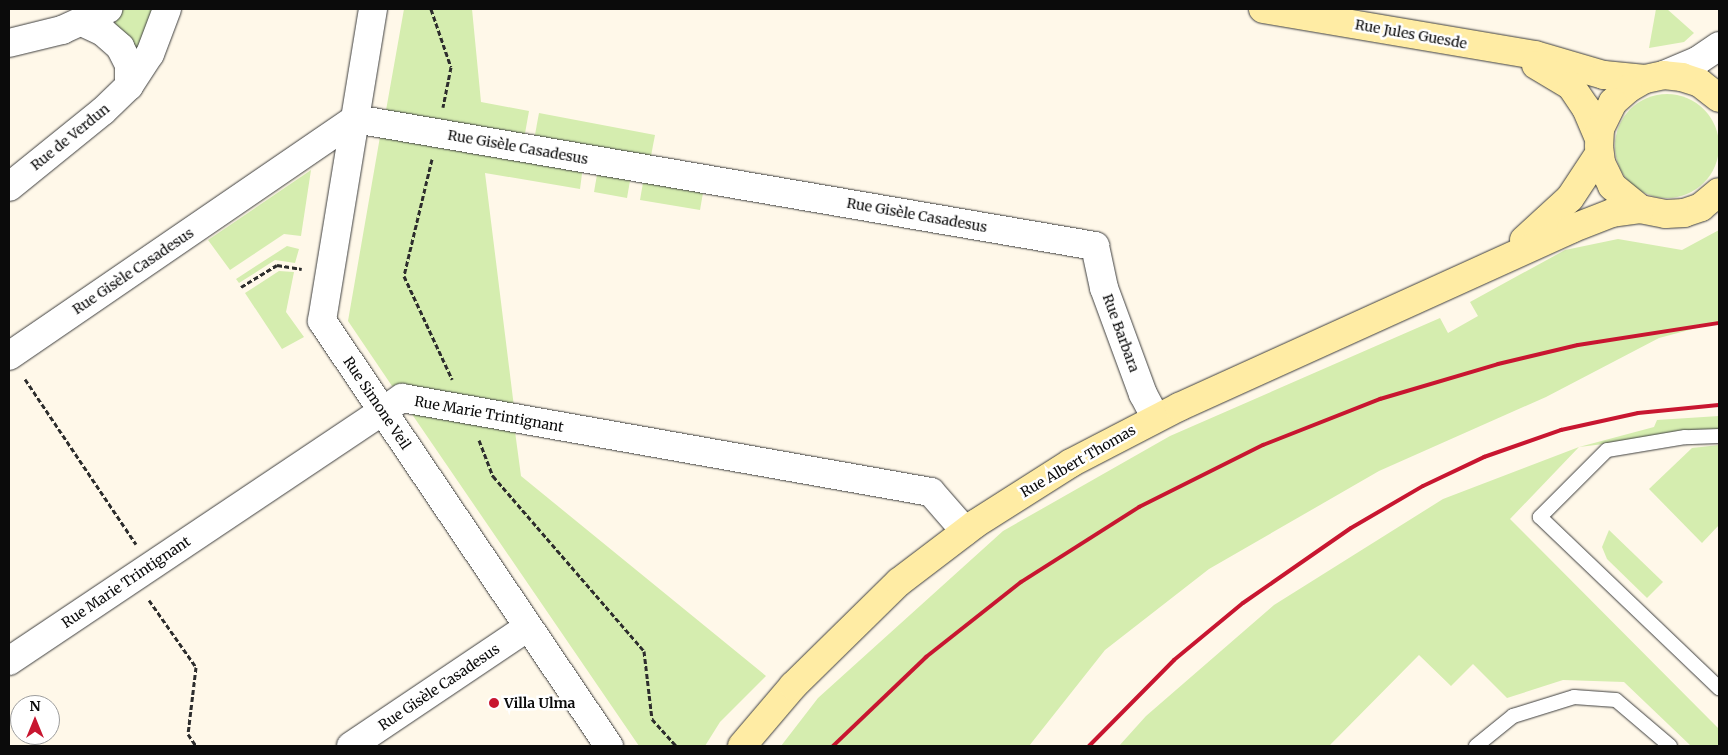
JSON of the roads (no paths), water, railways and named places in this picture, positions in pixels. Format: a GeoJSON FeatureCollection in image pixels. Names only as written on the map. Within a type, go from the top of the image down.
{"type":"FeatureCollection","features":[{"type":"Feature","properties":{"kind":"street"},"geometry":{"type":"LineString","coordinates":[[9,43],[82,22],[108,9]]}},
{"type":"Feature","properties":{"kind":"street","name":"Rue de Verdun"},"geometry":{"type":"LineString","coordinates":[[9,187],[103,111],[129,86],[150,54],[168,9]]}},
{"type":"Feature","properties":{"kind":"street","name":"Rue Simone Veil"},"geometry":{"type":"LineString","coordinates":[[373,9],[322,321],[609,746]]}},
{"type":"Feature","properties":{"kind":"street","name":"Rue Jules Guesde"},"geometry":{"type":"LineString","coordinates":[[1263,9],[1554,59],[1604,75],[1691,79],[1719,98]]}},
{"type":"Feature","properties":{"kind":"street"},"geometry":{"type":"LineString","coordinates":[[82,22],[108,35],[120,46],[129,65],[129,86]]}},
{"type":"Feature","properties":{"kind":"street"},"geometry":{"type":"LineString","coordinates":[[1655,77],[1697,61],[1719,46]]}},
{"type":"Feature","properties":{"kind":"street","name":"Rue Jules Guesde"},"geometry":{"type":"LineString","coordinates":[[1500,50],[1548,70],[1571,86],[1586,108],[1612,186],[1640,209]]}},
{"type":"Feature","properties":{"kind":"street","name":"Rue Albert Thomas"},"geometry":{"type":"LineString","coordinates":[[1479,270],[1546,223],[1581,185],[1599,146],[1604,119],[1613,102],[1628,88],[1655,77]]}},
{"type":"Feature","properties":{"kind":"street","name":"Rue Gisèle Casadesus"},"geometry":{"type":"LineString","coordinates":[[9,356],[355,119],[1095,246]]}},
{"type":"Feature","properties":{"kind":"street"},"geometry":{"type":"LineString","coordinates":[[1640,209],[1666,214],[1684,213],[1701,206],[1719,192]]}},
{"type":"Feature","properties":{"kind":"street","name":"Rue Albert Thomas"},"geometry":{"type":"LineString","coordinates":[[742,746],[793,686],[854,624],[899,582],[965,531],[1071,463],[1156,418],[1479,270],[1587,222],[1612,213],[1640,209]]}},
{"type":"Feature","properties":{"kind":"street","name":"Rue Barbara"},"geometry":{"type":"LineString","coordinates":[[1095,246],[1104,288],[1143,394],[1156,418]]}},
{"type":"Feature","properties":{"kind":"street","name":"Rue Marie Trintignant"},"geometry":{"type":"LineString","coordinates":[[9,661],[402,398],[931,492],[965,531]]}},
{"type":"Feature","properties":{"kind":"street","name":"Rue Gisèle Casadesus"},"geometry":{"type":"LineString","coordinates":[[351,746],[528,627]]}},
{"type":"Feature","properties":{"kind":"lane"},"geometry":{"type":"LineString","coordinates":[[1719,436],[1685,437],[1607,450],[1540,517],[1719,688]]}},
{"type":"Feature","properties":{"kind":"lane"},"geometry":{"type":"LineString","coordinates":[[1476,746],[1513,716],[1574,697],[1616,700],[1670,746]]}},
{"type":"Feature","properties":{"kind":"railway"},"geometry":{"type":"LineString","coordinates":[[833,746],[926,657],[1021,582],[1139,507],[1263,445],[1380,399],[1498,364],[1578,345],[1719,323]]}},
{"type":"Feature","properties":{"kind":"railway"},"geometry":{"type":"LineString","coordinates":[[1089,746],[1174,660],[1243,603],[1351,528],[1423,486],[1484,457],[1561,430],[1638,413],[1719,405]]}},
{"type":"Feature","properties":{"kind":"place","name":"Villa Ulma"},"geometry":{"type":"Point","coordinates":[494,703]}}]}
